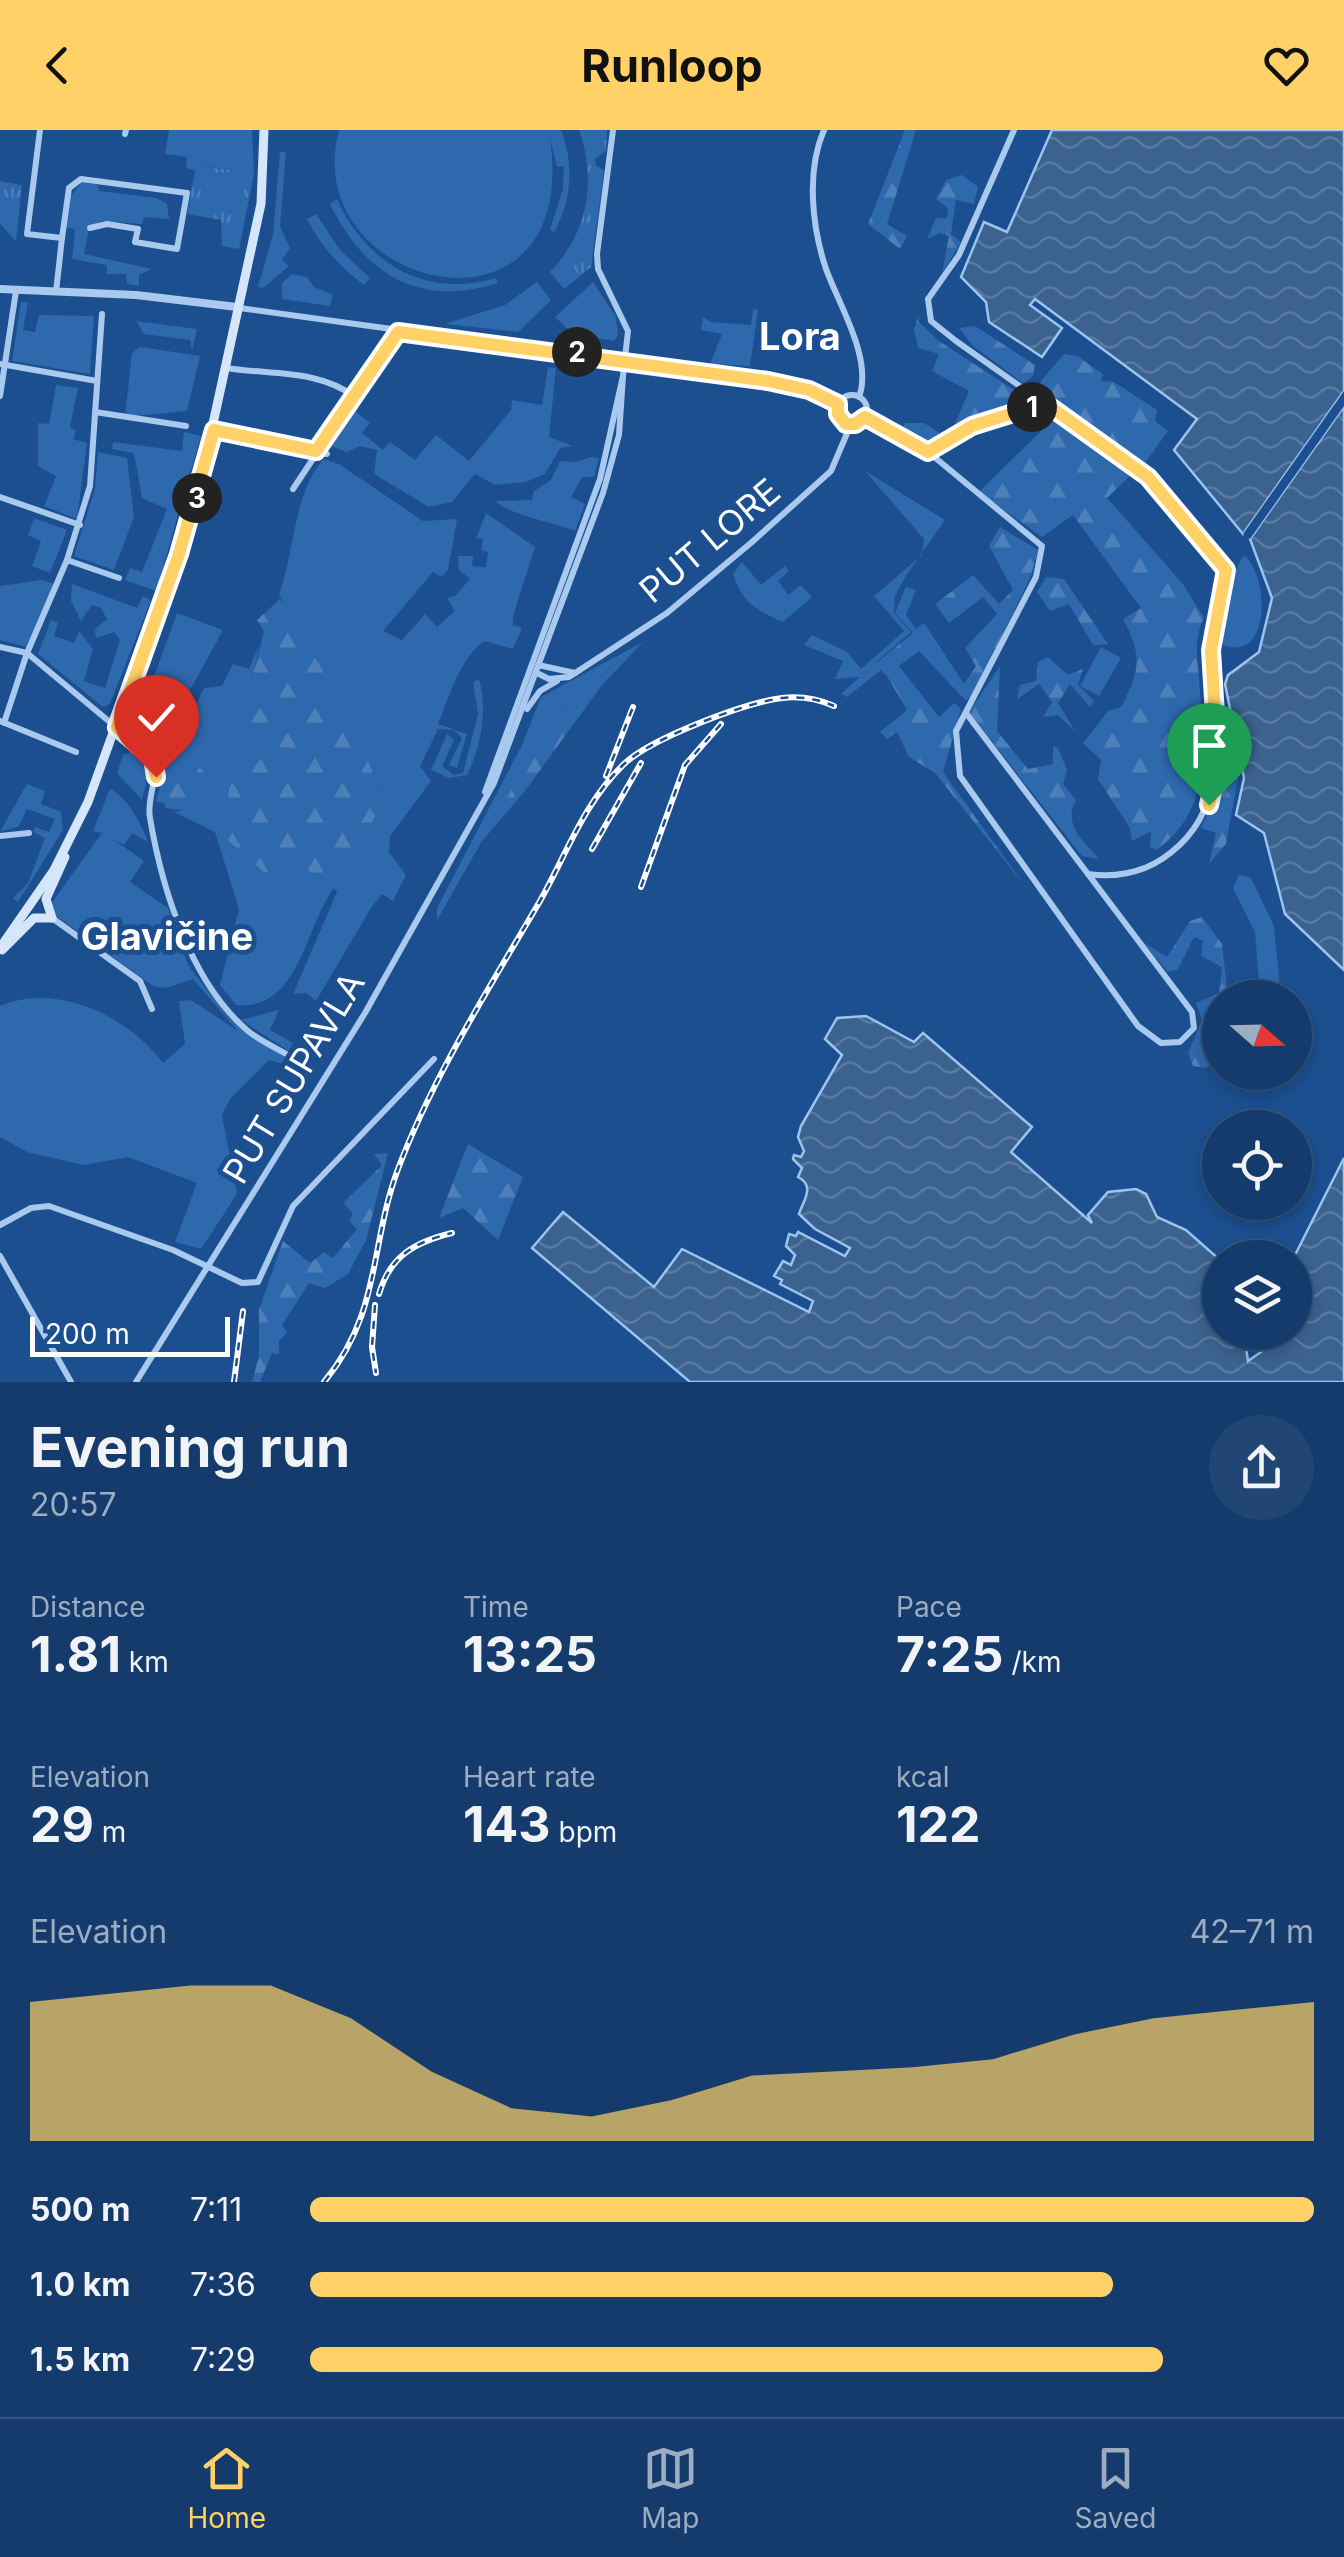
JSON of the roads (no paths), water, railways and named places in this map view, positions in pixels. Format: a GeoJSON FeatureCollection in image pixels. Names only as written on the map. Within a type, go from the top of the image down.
{"type":"FeatureCollection","features":[{"type":"Feature","properties":{"kind":"main road"},"geometry":{"type":"LineString","coordinates":[[0,950],[34,918],[52,918],[46,899],[62,872],[68,845],[117,727],[179,554],[214,430],[261,204],[264,130]]}},
{"type":"Feature","properties":{"kind":"main road"},"geometry":{"type":"LineString","coordinates":[[0,950],[68,845]]}},
{"type":"Feature","properties":{"kind":"street"},"geometry":{"type":"LineString","coordinates":[[40,130],[27,234],[62,238]]}},
{"type":"Feature","properties":{"kind":"street","name":"PUT SUPAVLA"},"geometry":{"type":"LineString","coordinates":[[136,1382],[365,1012],[507,756],[600,479],[626,359],[625,318],[598,269],[597,254],[612,130]]}},
{"type":"Feature","properties":{"kind":"street"},"geometry":{"type":"LineString","coordinates":[[824,130],[813,163],[818,241],[860,365],[859,397],[866,408],[865,417]]}},
{"type":"Feature","properties":{"kind":"street"},"geometry":{"type":"LineString","coordinates":[[1014,130],[959,254],[928,298],[926,311],[931,321],[956,340],[1148,477],[1226,570],[1211,650],[1218,764],[1209,805],[1183,846],[1156,863],[1128,873],[1088,874]]}},
{"type":"Feature","properties":{"kind":"street"},"geometry":{"type":"LineString","coordinates":[[56,292],[69,188],[81,178],[187,193],[176,249],[135,242],[138,229],[107,224],[90,228]]}},
{"type":"Feature","properties":{"kind":"street"},"geometry":{"type":"LineString","coordinates":[[0,289],[136,295],[626,359],[768,381],[809,390],[838,404]]}},
{"type":"Feature","properties":{"kind":"street"},"geometry":{"type":"LineString","coordinates":[[0,396],[16,291]]}},
{"type":"Feature","properties":{"kind":"street"},"geometry":{"type":"LineString","coordinates":[[76,752],[2,722],[67,560],[90,486],[102,314]]}},
{"type":"Feature","properties":{"kind":"street"},"geometry":{"type":"LineString","coordinates":[[293,489],[398,332]]}},
{"type":"Feature","properties":{"kind":"street"},"geometry":{"type":"LineString","coordinates":[[3,364],[96,381]]}},
{"type":"Feature","properties":{"kind":"street"},"geometry":{"type":"LineString","coordinates":[[226,368],[314,378],[340,386],[355,397]]}},
{"type":"Feature","properties":{"kind":"street"},"geometry":{"type":"LineString","coordinates":[[838,404],[849,395],[859,397]]}},
{"type":"Feature","properties":{"kind":"street"},"geometry":{"type":"LineString","coordinates":[[928,452],[972,426],[1045,403]]}},
{"type":"Feature","properties":{"kind":"street"},"geometry":{"type":"LineString","coordinates":[[838,404],[840,418],[851,424],[865,417]]}},
{"type":"Feature","properties":{"kind":"street"},"geometry":{"type":"LineString","coordinates":[[95,412],[186,426]]}},
{"type":"Feature","properties":{"kind":"street"},"geometry":{"type":"LineString","coordinates":[[865,417],[928,452],[1002,518],[1036,538],[1044,556],[966,713],[954,744],[960,776],[1138,1026],[1161,1043],[1180,1042],[1194,1028],[1192,1012],[966,713]]}},
{"type":"Feature","properties":{"kind":"street","name":"PUT LORE"},"geometry":{"type":"LineString","coordinates":[[521,718],[540,691],[576,673],[676,606],[782,516],[832,471],[851,424]]}},
{"type":"Feature","properties":{"kind":"street"},"geometry":{"type":"LineString","coordinates":[[214,430],[327,454]]}},
{"type":"Feature","properties":{"kind":"street"},"geometry":{"type":"LineString","coordinates":[[0,497],[80,525]]}},
{"type":"Feature","properties":{"kind":"street"},"geometry":{"type":"LineString","coordinates":[[67,560],[120,578]]}},
{"type":"Feature","properties":{"kind":"street"},"geometry":{"type":"LineString","coordinates":[[0,646],[27,653],[142,747],[156,766],[150,818],[184,940],[200,971],[248,1030],[301,1063]]}},
{"type":"Feature","properties":{"kind":"street"},"geometry":{"type":"LineString","coordinates":[[536,669],[576,673]]}},
{"type":"Feature","properties":{"kind":"street"},"geometry":{"type":"LineString","coordinates":[[536,669],[562,679]]}},
{"type":"Feature","properties":{"kind":"street","name":"PUT SUPAVLA"},"geometry":{"type":"LineString","coordinates":[[484,793],[536,669]]}},
{"type":"Feature","properties":{"kind":"street"},"geometry":{"type":"LineString","coordinates":[[0,836],[29,834]]}},
{"type":"Feature","properties":{"kind":"street"},"geometry":{"type":"LineString","coordinates":[[52,918],[140,980],[152,1008]]}},
{"type":"Feature","properties":{"kind":"street"},"geometry":{"type":"LineString","coordinates":[[0,1226],[31,1208],[49,1206],[208,1265],[242,1283],[258,1282],[293,1206],[434,1059]]}},
{"type":"Feature","properties":{"kind":"street"},"geometry":{"type":"LineString","coordinates":[[0,1256],[70,1382]]}},
{"type":"Feature","properties":{"kind":"water"},"geometry":{"type":"Polygon","coordinates":[[[1052,130],[1344,130],[1344,391],[1243,534],[1174,450],[1197,419],[1035,299],[1030,305],[1062,328],[1042,357],[989,322],[986,302],[961,277],[984,222],[1007,232],[1052,130]]]}},
{"type":"Feature","properties":{"kind":"water"},"geometry":{"type":"Polygon","coordinates":[[[1344,406],[1344,970],[1285,914],[1264,833],[1236,815],[1244,778],[1225,684],[1228,675],[1259,652],[1272,598],[1250,539],[1344,406]]]}},
{"type":"Feature","properties":{"kind":"water"},"geometry":{"type":"Polygon","coordinates":[[[866,1016],[914,1042],[923,1033],[1032,1127],[1011,1152],[1092,1223],[1088,1215],[1108,1192],[1136,1189],[1146,1194],[1157,1217],[1186,1230],[1202,1244],[1202,1350],[1246,1350],[1248,1361],[1262,1350],[1312,1350],[1312,1240],[1303,1240],[1344,1158],[1344,1382],[690,1382],[532,1248],[563,1212],[654,1287],[682,1249],[809,1312],[813,1301],[780,1284],[782,1280],[774,1276],[783,1261],[791,1265],[795,1255],[786,1246],[789,1234],[796,1236],[798,1232],[845,1256],[850,1248],[815,1229],[799,1214],[807,1189],[798,1177],[802,1168],[793,1159],[794,1155],[801,1157],[804,1151],[798,1137],[801,1126],[842,1055],[825,1039],[837,1018],[866,1016]]]}},
{"type":"Feature","properties":{"kind":"railway"},"geometry":{"type":"LineString","coordinates":[[324,1382],[356,1330],[398,1169],[428,1100],[577,830],[609,780],[653,744],[722,715],[789,697],[834,706]]}},
{"type":"Feature","properties":{"kind":"railway"},"geometry":{"type":"LineString","coordinates":[[606,776],[633,707]]}},
{"type":"Feature","properties":{"kind":"railway"},"geometry":{"type":"LineString","coordinates":[[641,887],[685,765],[721,724]]}},
{"type":"Feature","properties":{"kind":"railway"},"geometry":{"type":"LineString","coordinates":[[592,849],[641,763]]}},
{"type":"Feature","properties":{"kind":"railway"},"geometry":{"type":"LineString","coordinates":[[379,1294],[397,1260],[416,1246],[452,1233]]}},
{"type":"Feature","properties":{"kind":"railway"},"geometry":{"type":"LineString","coordinates":[[375,1305],[372,1347],[376,1373]]}},
{"type":"Feature","properties":{"kind":"railway"},"geometry":{"type":"LineString","coordinates":[[234,1382],[243,1311]]}},
{"type":"Feature","properties":{"kind":"district","name":"Lora"},"geometry":{"type":"Point","coordinates":[800,337]}},
{"type":"Feature","properties":{"kind":"district","name":"Glavičine"},"geometry":{"type":"Point","coordinates":[167,937]}}]}
